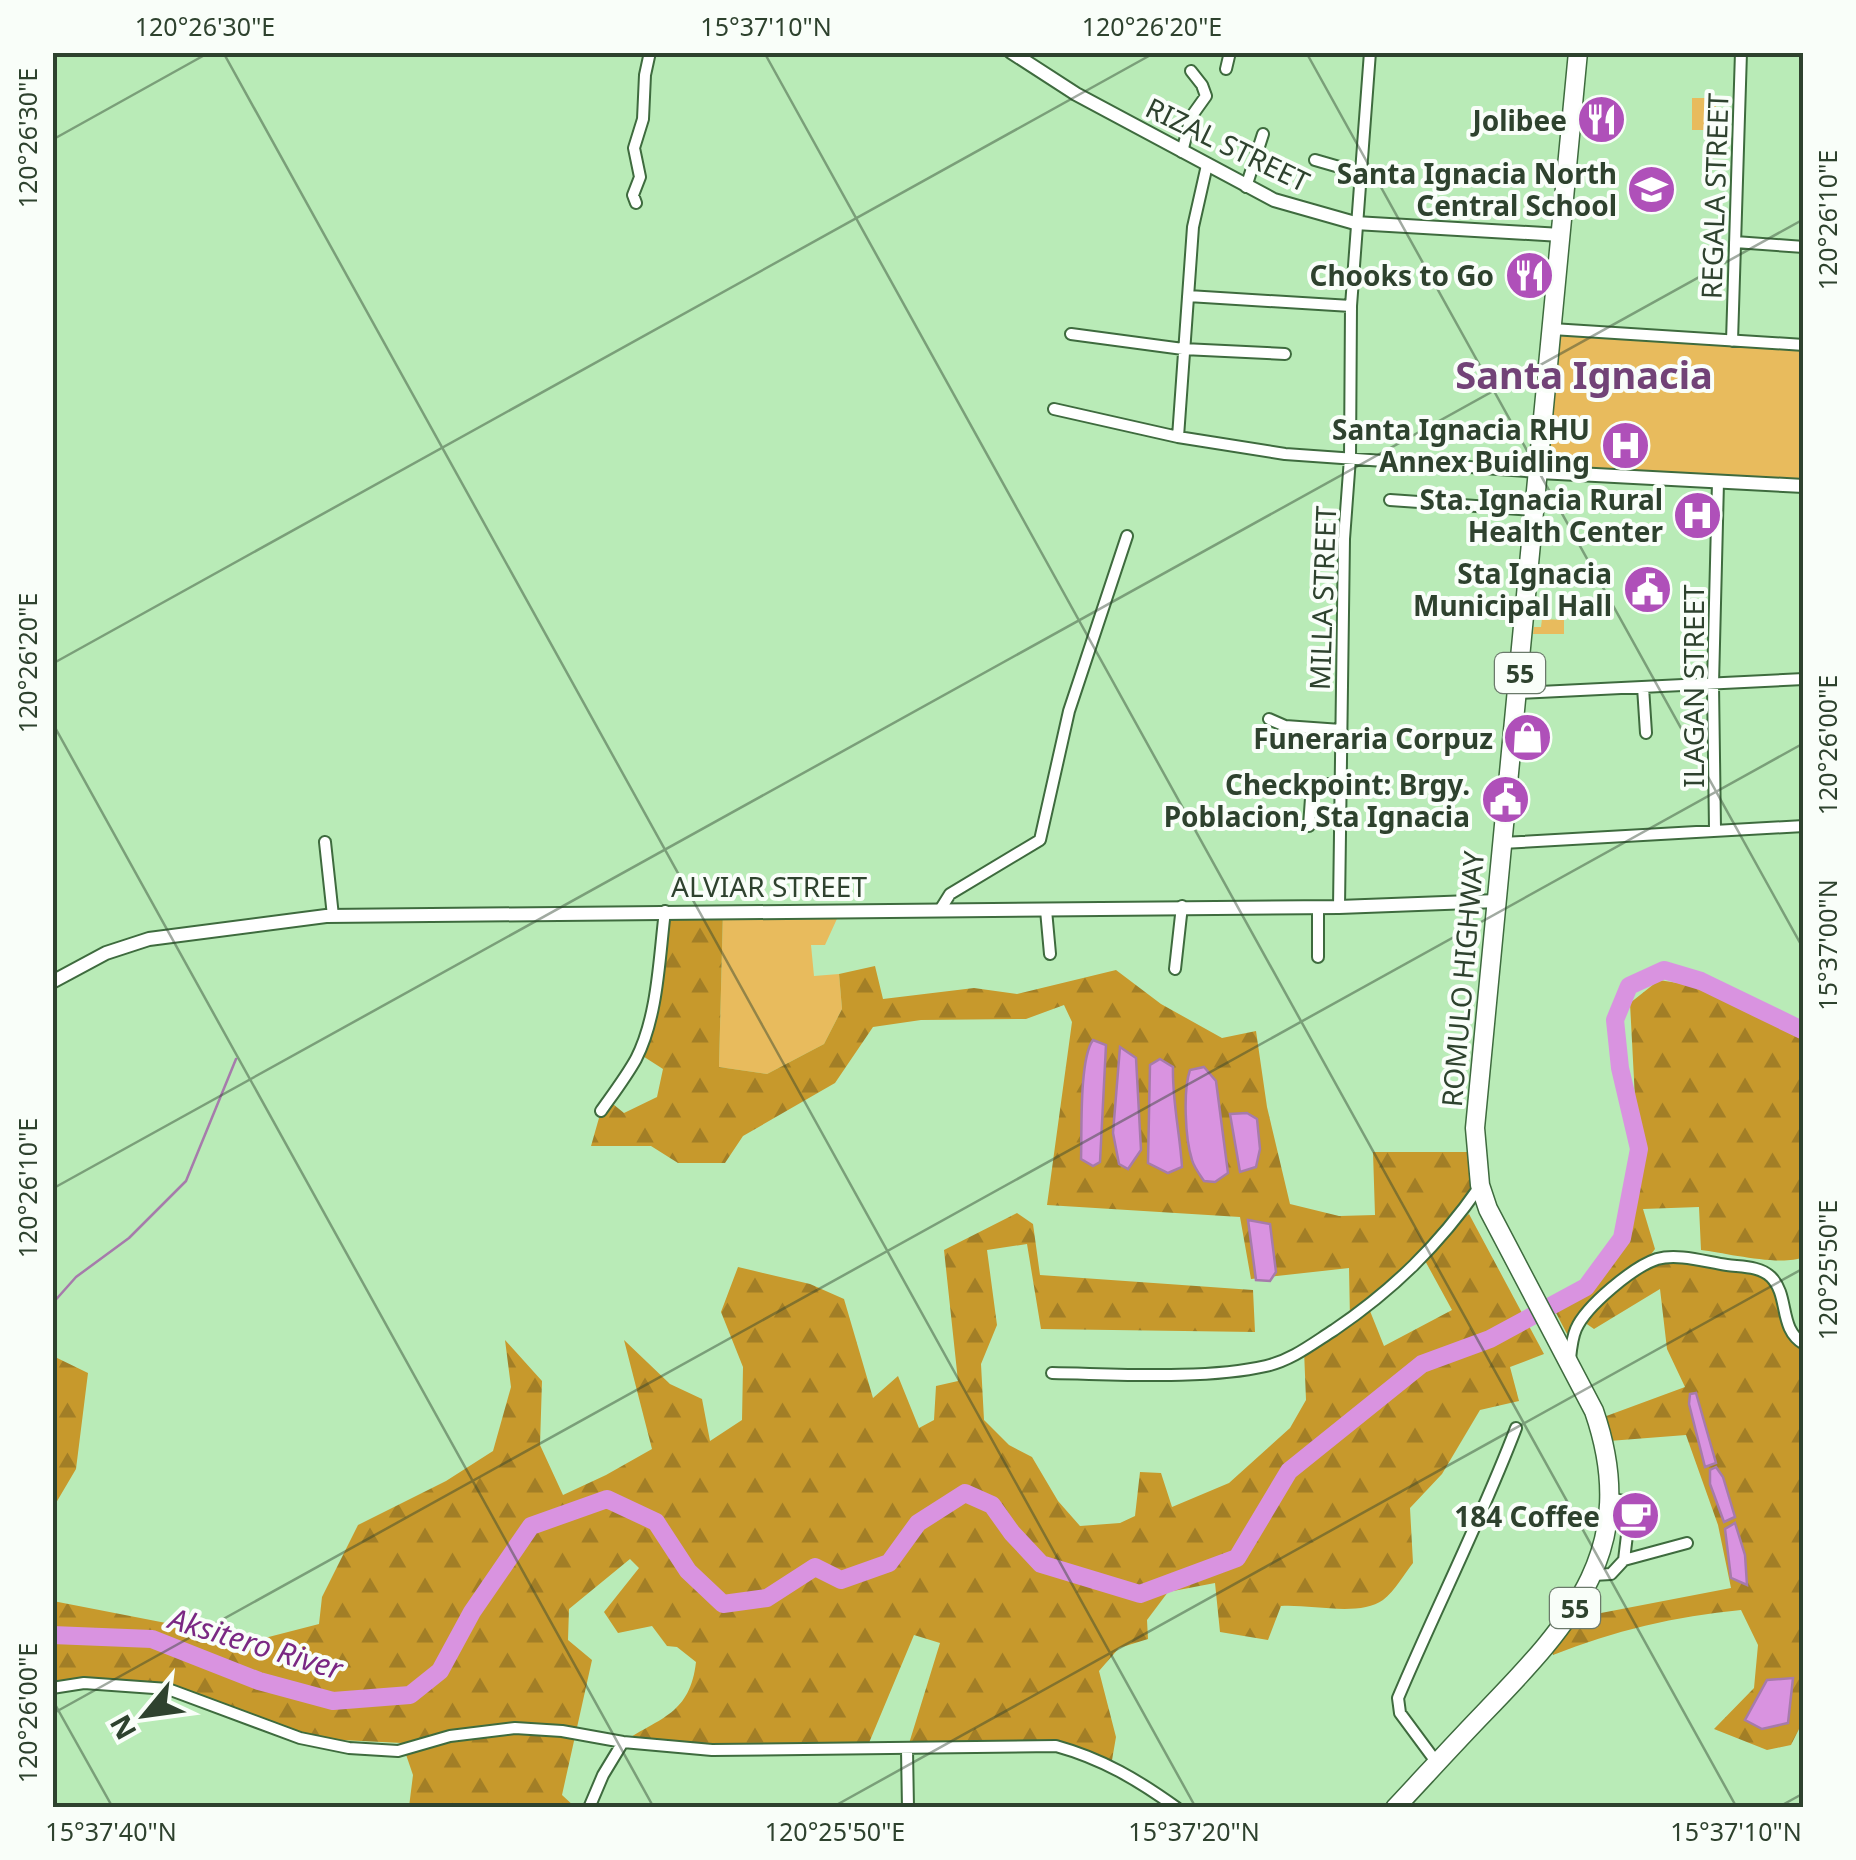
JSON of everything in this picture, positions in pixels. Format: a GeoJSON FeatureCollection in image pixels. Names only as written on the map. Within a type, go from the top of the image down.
{"type":"FeatureCollection","features":[{"type":"Feature","properties":{"kind":"highway","name":"ROMULO HIGHWAY"},"geometry":{"type":"LineString","coordinates":[[1395,1808],[1555,1637],[1593,1575],[1607,1528],[1610,1498],[1603,1436],[1594,1411],[1497,1229],[1480,1186],[1476,1128],[1578,52]]}},
{"type":"Feature","properties":{"kind":"street"},"geometry":{"type":"LineString","coordinates":[[636,203],[633,195],[640,177],[634,148],[642,119],[650,52]]}},
{"type":"Feature","properties":{"kind":"street","name":"RIZAL STREET"},"geometry":{"type":"LineString","coordinates":[[1010,52],[1076,94],[1274,200],[1356,224],[1561,235]]}},
{"type":"Feature","properties":{"kind":"street"},"geometry":{"type":"LineString","coordinates":[[1226,69],[1230,52]]}},
{"type":"Feature","properties":{"kind":"street","name":"MILLA STREET"},"geometry":{"type":"LineString","coordinates":[[1340,906],[1344,539],[1350,458],[1352,306],[1370,52]]}},
{"type":"Feature","properties":{"kind":"street","name":"REGALA STREET"},"geometry":{"type":"LineString","coordinates":[[1732,341],[1741,52]]}},
{"type":"Feature","properties":{"kind":"street"},"geometry":{"type":"LineString","coordinates":[[1182,152],[1191,116],[1206,96],[1191,71]]}},
{"type":"Feature","properties":{"kind":"street"},"geometry":{"type":"LineString","coordinates":[[1246,187],[1263,134]]}},
{"type":"Feature","properties":{"kind":"street"},"geometry":{"type":"LineString","coordinates":[[1315,160],[1360,174]]}},
{"type":"Feature","properties":{"kind":"street"},"geometry":{"type":"LineString","coordinates":[[1178,437],[1196,208],[1207,165]]}},
{"type":"Feature","properties":{"kind":"street"},"geometry":{"type":"LineString","coordinates":[[1735,242],[1804,247]]}},
{"type":"Feature","properties":{"kind":"street"},"geometry":{"type":"LineString","coordinates":[[1188,296],[1352,306]]}},
{"type":"Feature","properties":{"kind":"street"},"geometry":{"type":"LineString","coordinates":[[1552,328],[1804,345]]}},
{"type":"Feature","properties":{"kind":"street"},"geometry":{"type":"LineString","coordinates":[[1070,334],[1183,349],[1285,354]]}},
{"type":"Feature","properties":{"kind":"street"},"geometry":{"type":"LineString","coordinates":[[1054,408],[1178,437],[1285,454],[1804,486]]}},
{"type":"Feature","properties":{"kind":"street","name":"ILAGAN STREET"},"geometry":{"type":"LineString","coordinates":[[1715,830],[1713,684],[1718,482]]}},
{"type":"Feature","properties":{"kind":"street"},"geometry":{"type":"LineString","coordinates":[[1390,500],[1536,510]]}},
{"type":"Feature","properties":{"kind":"street"},"geometry":{"type":"LineString","coordinates":[[940,910],[950,894],[1040,840],[1066,722],[1127,536]]}},
{"type":"Feature","properties":{"kind":"street"},"geometry":{"type":"LineString","coordinates":[[1519,693],[1804,679]]}},
{"type":"Feature","properties":{"kind":"street"},"geometry":{"type":"LineString","coordinates":[[1643,687],[1646,732]]}},
{"type":"Feature","properties":{"kind":"street"},"geometry":{"type":"LineString","coordinates":[[1270,719],[1285,726],[1341,730]]}},
{"type":"Feature","properties":{"kind":"street"},"geometry":{"type":"LineString","coordinates":[[1308,826],[1312,784],[1341,784]]}},
{"type":"Feature","properties":{"kind":"street"},"geometry":{"type":"LineString","coordinates":[[1502,843],[1804,826]]}},
{"type":"Feature","properties":{"kind":"street"},"geometry":{"type":"LineString","coordinates":[[325,842],[333,916]]}},
{"type":"Feature","properties":{"kind":"street","name":"ALVIAR STREET"},"geometry":{"type":"LineString","coordinates":[[52,982],[106,953],[149,940],[333,916],[1046,910],[1498,901]]}},
{"type":"Feature","properties":{"kind":"street"},"geometry":{"type":"LineString","coordinates":[[1175,970],[1182,906]]}},
{"type":"Feature","properties":{"kind":"street"},"geometry":{"type":"LineString","coordinates":[[1318,906],[1318,958]]}},
{"type":"Feature","properties":{"kind":"street"},"geometry":{"type":"LineString","coordinates":[[1046,910],[1050,954]]}},
{"type":"Feature","properties":{"kind":"street"},"geometry":{"type":"LineString","coordinates":[[601,1111],[636,1060],[644,1041],[657,977],[664,911]]}},
{"type":"Feature","properties":{"kind":"street"},"geometry":{"type":"LineString","coordinates":[[1052,1373],[1168,1374],[1261,1367],[1285,1360],[1386,1293],[1439,1242],[1480,1186]]}},
{"type":"Feature","properties":{"kind":"street"},"geometry":{"type":"LineString","coordinates":[[1566,1359],[1581,1320],[1627,1276],[1660,1258],[1760,1270],[1772,1278],[1788,1328],[1804,1344]]}},
{"type":"Feature","properties":{"kind":"street"},"geometry":{"type":"LineString","coordinates":[[1437,1763],[1402,1716],[1398,1698],[1516,1428]]}},
{"type":"Feature","properties":{"kind":"street"},"geometry":{"type":"LineString","coordinates":[[1593,1575],[1612,1574],[1624,1560],[1630,1510],[1624,1501],[1610,1498]]}},
{"type":"Feature","properties":{"kind":"street"},"geometry":{"type":"LineString","coordinates":[[1624,1560],[1687,1543]]}},
{"type":"Feature","properties":{"kind":"street"},"geometry":{"type":"LineString","coordinates":[[52,1688],[84,1683],[168,1689],[300,1738],[349,1748],[398,1750],[450,1736],[515,1728],[712,1750],[1056,1746],[1092,1756],[1120,1770],[1177,1808]]}},
{"type":"Feature","properties":{"kind":"street"},"geometry":{"type":"LineString","coordinates":[[589,1808],[602,1776],[623,1742]]}},
{"type":"Feature","properties":{"kind":"street"},"geometry":{"type":"LineString","coordinates":[[906,1750],[908,1808]]}},
{"type":"Feature","properties":{"kind":"shaded area"},"geometry":{"type":"Polygon","coordinates":[[[1692,98],[1716,98],[1716,130],[1692,130],[1692,98]]]}},
{"type":"Feature","properties":{"kind":"shaded area"},"geometry":{"type":"Polygon","coordinates":[[[1553,331],[1803,346],[1803,486],[1540,470],[1553,331]]]}},
{"type":"Feature","properties":{"kind":"shaded area"},"geometry":{"type":"Polygon","coordinates":[[[1542,619],[1564,620],[1564,634],[1533,634],[1534,627],[1541,627],[1542,619]]]}},
{"type":"Feature","properties":{"kind":"shaded area"},"geometry":{"type":"Polygon","coordinates":[[[841,910],[825,945],[811,945],[814,976],[839,974],[842,1009],[824,1044],[767,1074],[719,1067],[723,911],[841,910]]]}},
{"type":"Feature","properties":{"kind":"shaded area"},"geometry":{"type":"Polygon","coordinates":[[[1093,1040],[1106,1045],[1100,1162],[1093,1166],[1081,1159],[1083,1079],[1093,1040]]]}},
{"type":"Feature","properties":{"kind":"shaded area"},"geometry":{"type":"Polygon","coordinates":[[[1120,1047],[1136,1058],[1141,1150],[1128,1169],[1119,1164],[1113,1133],[1120,1047]]]}},
{"type":"Feature","properties":{"kind":"shaded area"},"geometry":{"type":"Polygon","coordinates":[[[1160,1059],[1173,1067],[1182,1167],[1168,1173],[1148,1163],[1150,1065],[1160,1059]]]}},
{"type":"Feature","properties":{"kind":"shaded area"},"geometry":{"type":"Polygon","coordinates":[[[1204,1067],[1216,1081],[1228,1173],[1215,1182],[1204,1181],[1194,1165],[1186,1127],[1190,1070],[1204,1067]]]}},
{"type":"Feature","properties":{"kind":"shaded area"},"geometry":{"type":"Polygon","coordinates":[[[1247,1113],[1257,1119],[1260,1149],[1256,1167],[1240,1172],[1230,1114],[1247,1113]]]}},
{"type":"Feature","properties":{"kind":"shaded area"},"geometry":{"type":"Polygon","coordinates":[[[1248,1220],[1270,1224],[1276,1272],[1270,1281],[1256,1280],[1248,1220]]]}},
{"type":"Feature","properties":{"kind":"shaded area"},"geometry":{"type":"Polygon","coordinates":[[[1696,1393],[1716,1463],[1705,1467],[1689,1404],[1690,1394],[1696,1393]]]}},
{"type":"Feature","properties":{"kind":"shaded area"},"geometry":{"type":"Polygon","coordinates":[[[1716,1467],[1735,1517],[1724,1522],[1710,1484],[1710,1470],[1716,1467]]]}},
{"type":"Feature","properties":{"kind":"shaded area"},"geometry":{"type":"Polygon","coordinates":[[[1735,1523],[1745,1555],[1747,1585],[1731,1578],[1725,1529],[1735,1523]]]}},
{"type":"Feature","properties":{"kind":"shaded area"},"geometry":{"type":"Polygon","coordinates":[[[1793,1678],[1788,1723],[1762,1729],[1745,1720],[1767,1680],[1793,1678]]]}},
{"type":"Feature","properties":{"kind":"green space"},"geometry":{"type":"Polygon","coordinates":[[[665,911],[723,911],[719,1067],[767,1074],[824,1044],[842,1009],[839,974],[875,966],[883,999],[974,988],[1017,994],[1116,970],[1161,1004],[1222,1038],[1256,1031],[1267,1107],[1290,1204],[1339,1216],[1375,1215],[1373,1152],[1467,1152],[1473,1196],[1452,1227],[1469,1214],[1544,1354],[1510,1367],[1519,1401],[1480,1410],[1442,1474],[1410,1508],[1413,1563],[1383,1600],[1348,1609],[1281,1606],[1268,1640],[1220,1632],[1215,1583],[1168,1592],[1147,1620],[1148,1639],[1119,1648],[1099,1671],[1116,1737],[1111,1766],[1056,1746],[907,1750],[940,1643],[914,1635],[866,1750],[623,1742],[680,1704],[693,1679],[696,1662],[677,1647],[667,1646],[652,1626],[618,1633],[604,1612],[639,1568],[630,1559],[569,1609],[568,1640],[592,1660],[562,1795],[575,1807],[409,1807],[413,1775],[402,1743],[300,1738],[168,1689],[84,1683],[53,1688],[53,1601],[166,1623],[238,1645],[319,1624],[322,1597],[358,1525],[446,1481],[493,1451],[511,1387],[505,1340],[542,1381],[540,1445],[563,1495],[652,1449],[624,1340],[670,1384],[702,1399],[710,1441],[742,1420],[743,1367],[721,1312],[738,1267],[810,1284],[844,1299],[873,1398],[898,1376],[919,1428],[934,1420],[936,1386],[958,1381],[944,1250],[1017,1213],[1033,1224],[1040,1275],[1253,1290],[1255,1332],[1041,1329],[1027,1244],[987,1250],[997,1325],[981,1364],[984,1420],[1009,1445],[1032,1457],[1058,1501],[1080,1526],[1120,1523],[1135,1516],[1140,1472],[1161,1473],[1172,1507],[1229,1483],[1290,1428],[1306,1400],[1304,1350],[1350,1319],[1349,1268],[1251,1279],[1240,1217],[1047,1205],[1072,1022],[1064,1005],[1026,1019],[921,1020],[873,1027],[835,1083],[743,1136],[725,1163],[678,1163],[651,1146],[591,1146],[608,1100],[624,1113],[657,1097],[663,1069],[638,1053],[665,911]],[[1423,1257],[1368,1306],[1384,1346],[1452,1310],[1423,1257]]]}},
{"type":"Feature","properties":{"kind":"green space"},"geometry":{"type":"Polygon","coordinates":[[[1659,980],[1696,986],[1803,1040],[1803,1257],[1768,1260],[1701,1250],[1699,1207],[1643,1209],[1655,1249],[1643,1265],[1681,1258],[1769,1276],[1788,1327],[1803,1344],[1803,1721],[1791,1745],[1767,1750],[1714,1729],[1754,1688],[1758,1645],[1741,1610],[1645,1626],[1553,1655],[1550,1643],[1575,1618],[1731,1588],[1718,1525],[1686,1435],[1609,1441],[1601,1418],[1685,1387],[1667,1349],[1660,1289],[1594,1329],[1581,1320],[1567,1334],[1554,1309],[1586,1287],[1622,1238],[1638,1156],[1630,1003],[1659,980]]]}},
{"type":"Feature","properties":{"kind":"green space"},"geometry":{"type":"Polygon","coordinates":[[[53,1356],[88,1373],[76,1469],[53,1508],[53,1356]]]}},
{"type":"Feature","properties":{"kind":"waterway","name":"Aksitero River"},"geometry":{"type":"LineString","coordinates":[[52,1635],[152,1639],[259,1681],[333,1701],[410,1695],[440,1671],[472,1612],[531,1526],[607,1499],[656,1522],[688,1571],[723,1604],[767,1598],[815,1567],[841,1580],[889,1563],[918,1523],[965,1493],[992,1505],[1041,1564],[1140,1594],[1237,1558],[1289,1471],[1422,1364],[1490,1339],[1586,1287],[1622,1238],[1639,1149],[1620,1068],[1615,1020],[1629,986],[1664,970],[1701,981],[1804,1031]]}},
{"type":"Feature","properties":{"kind":"waterway"},"geometry":{"type":"LineString","coordinates":[[52,1304],[76,1277],[129,1238],[186,1181],[236,1059]]}},
{"type":"Feature","properties":{"kind":"place","name":"Jolibee"},"geometry":{"type":"Point","coordinates":[1602,120]}},
{"type":"Feature","properties":{"kind":"place","name":"Santa Ignacia North Central School"},"geometry":{"type":"Point","coordinates":[1652,189]}},
{"type":"Feature","properties":{"kind":"place","name":"Chooks to Go"},"geometry":{"type":"Point","coordinates":[1529,275]}},
{"type":"Feature","properties":{"kind":"place","name":"Santa Ignacia RHU Annex Buidling"},"geometry":{"type":"Point","coordinates":[1625,445]}},
{"type":"Feature","properties":{"kind":"place","name":"Sta. Ignacia Rural Health Center"},"geometry":{"type":"Point","coordinates":[1698,515]}},
{"type":"Feature","properties":{"kind":"place","name":"Sta Ignacia Municipal Hall"},"geometry":{"type":"Point","coordinates":[1647,589]}},
{"type":"Feature","properties":{"kind":"place","name":"Funeraria Corpuz"},"geometry":{"type":"Point","coordinates":[1528,738]}},
{"type":"Feature","properties":{"kind":"place","name":"Checkpoint: Brgy. Poblacion, Sta Ignacia"},"geometry":{"type":"Point","coordinates":[1505,800]}},
{"type":"Feature","properties":{"kind":"place","name":"184 Coffee"},"geometry":{"type":"Point","coordinates":[1635,1516]}},
{"type":"Feature","properties":{"kind":"district","name":"Santa Ignacia"},"geometry":{"type":"Point","coordinates":[1584,374]}}]}
